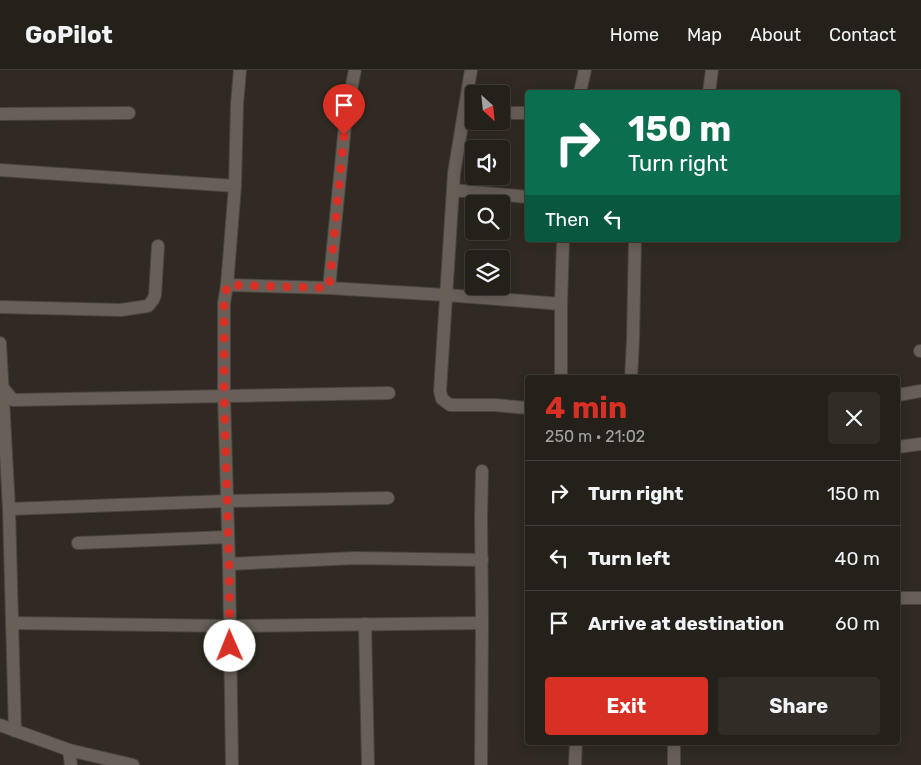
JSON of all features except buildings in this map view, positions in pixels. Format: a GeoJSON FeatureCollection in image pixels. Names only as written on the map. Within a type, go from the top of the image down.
{"type":"FeatureCollection","features":[{"type":"Feature","properties":{"kind":"street"},"geometry":{"type":"LineString","coordinates":[[232,765],[224,396],[224,303],[235,186],[237,104],[240,70]]}},
{"type":"Feature","properties":{"kind":"street"},"geometry":{"type":"LineString","coordinates":[[329,288],[346,115],[355,70]]}},
{"type":"Feature","properties":{"kind":"street"},"geometry":{"type":"LineString","coordinates":[[469,85],[470,70]]}},
{"type":"Feature","properties":{"kind":"street"},"geometry":{"type":"LineString","coordinates":[[580,90],[585,70]]}},
{"type":"Feature","properties":{"kind":"street"},"geometry":{"type":"LineString","coordinates":[[710,90],[712,70]]}},
{"type":"Feature","properties":{"kind":"street"},"geometry":{"type":"LineString","coordinates":[[0,114],[128,113]]}},
{"type":"Feature","properties":{"kind":"street"},"geometry":{"type":"LineString","coordinates":[[510,113],[525,113]]}},
{"type":"Feature","properties":{"kind":"street"},"geometry":{"type":"LineString","coordinates":[[465,127],[454,173],[440,391],[442,399],[450,405],[495,405],[525,408]]}},
{"type":"Feature","properties":{"kind":"street"},"geometry":{"type":"LineString","coordinates":[[0,170],[235,186]]}},
{"type":"Feature","properties":{"kind":"street"},"geometry":{"type":"LineString","coordinates":[[453,190],[525,197]]}},
{"type":"Feature","properties":{"kind":"street"},"geometry":{"type":"LineString","coordinates":[[561,375],[561,304],[564,242]]}},
{"type":"Feature","properties":{"kind":"street"},"geometry":{"type":"LineString","coordinates":[[631,375],[635,242]]}},
{"type":"Feature","properties":{"kind":"street"},"geometry":{"type":"LineString","coordinates":[[0,307],[121,310],[148,306],[155,295],[158,246]]}},
{"type":"Feature","properties":{"kind":"street"},"geometry":{"type":"LineString","coordinates":[[227,285],[329,288],[561,304]]}},
{"type":"Feature","properties":{"kind":"street"},"geometry":{"type":"LineString","coordinates":[[0,342],[9,509],[5,531],[12,623],[15,731]]}},
{"type":"Feature","properties":{"kind":"street"},"geometry":{"type":"LineString","coordinates":[[1,387],[14,400],[389,393]]}},
{"type":"Feature","properties":{"kind":"street"},"geometry":{"type":"LineString","coordinates":[[900,395],[921,392]]}},
{"type":"Feature","properties":{"kind":"street"},"geometry":{"type":"LineString","coordinates":[[900,447],[921,444]]}},
{"type":"Feature","properties":{"kind":"street"},"geometry":{"type":"LineString","coordinates":[[481,765],[482,470]]}},
{"type":"Feature","properties":{"kind":"street"},"geometry":{"type":"LineString","coordinates":[[9,509],[227,501],[388,498]]}},
{"type":"Feature","properties":{"kind":"street"},"geometry":{"type":"LineString","coordinates":[[78,543],[228,538]]}},
{"type":"Feature","properties":{"kind":"street"},"geometry":{"type":"LineString","coordinates":[[229,564],[356,558],[482,560]]}},
{"type":"Feature","properties":{"kind":"street"},"geometry":{"type":"LineString","coordinates":[[900,598],[921,598]]}},
{"type":"Feature","properties":{"kind":"street"},"geometry":{"type":"LineString","coordinates":[[12,623],[229,626],[482,623]]}},
{"type":"Feature","properties":{"kind":"street"},"geometry":{"type":"LineString","coordinates":[[365,624],[368,765]]}},
{"type":"Feature","properties":{"kind":"street"},"geometry":{"type":"LineString","coordinates":[[0,726],[69,750],[132,765]]}},
{"type":"Feature","properties":{"kind":"street"},"geometry":{"type":"LineString","coordinates":[[575,765],[576,745]]}},
{"type":"Feature","properties":{"kind":"street"},"geometry":{"type":"LineString","coordinates":[[674,745],[674,765]]}},
{"type":"Feature","properties":{"kind":"street"},"geometry":{"type":"LineString","coordinates":[[69,750],[71,765]]}},
{"type":"Feature","properties":{"kind":"route"},"geometry":{"type":"LineString","coordinates":[[230,646],[224,396],[224,303],[227,285],[329,288],[344,135]]}}]}
